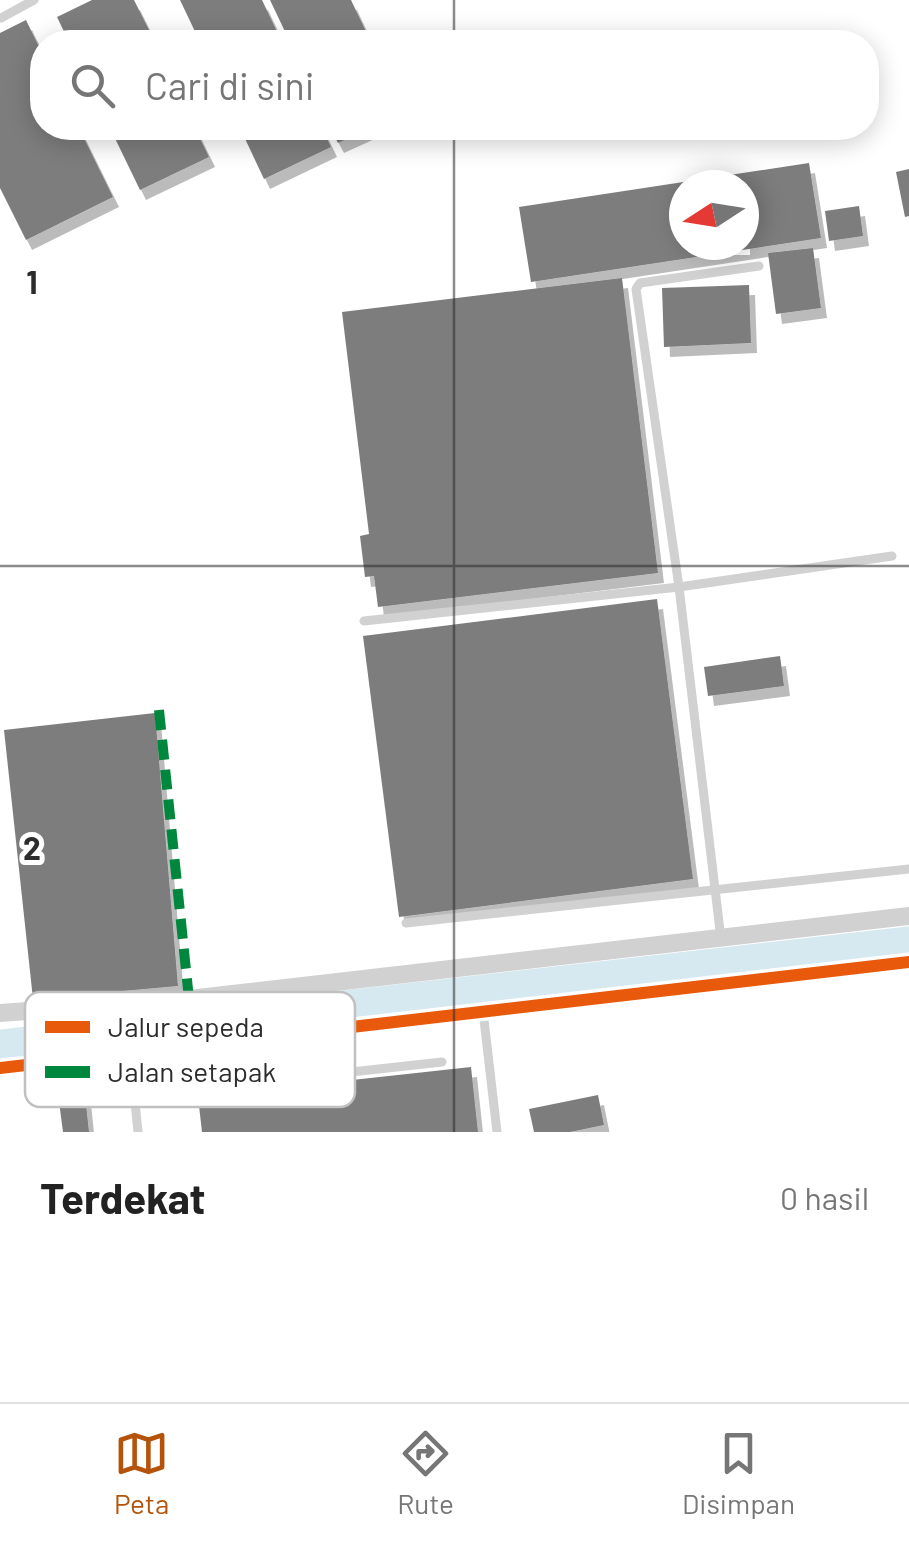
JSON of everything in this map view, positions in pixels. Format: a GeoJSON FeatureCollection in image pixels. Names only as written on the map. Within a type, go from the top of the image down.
{"type":"FeatureCollection","features":[{"type":"Feature","properties":{"kind":"street"},"geometry":{"type":"LineString","coordinates":[[259,992],[909,916]]}},
{"type":"Feature","properties":{"kind":"street"},"geometry":{"type":"LineString","coordinates":[[355,1026],[909,962]]}},
{"type":"Feature","properties":{"kind":"street"},"geometry":{"type":"LineString","coordinates":[[0,1013],[25,1011]]}},
{"type":"Feature","properties":{"kind":"street"},"geometry":{"type":"LineString","coordinates":[[0,1068],[25,1065]]}},
{"type":"Feature","properties":{"kind":"lane"},"geometry":{"type":"LineString","coordinates":[[1,18],[34,0]]}},
{"type":"Feature","properties":{"kind":"lane"},"geometry":{"type":"LineString","coordinates":[[721,939],[679,586],[636,288],[640,283],[759,266]]}},
{"type":"Feature","properties":{"kind":"lane"},"geometry":{"type":"LineString","coordinates":[[364,621],[679,586],[892,556]]}},
{"type":"Feature","properties":{"kind":"lane"},"geometry":{"type":"LineString","coordinates":[[406,923],[909,868]]}},
{"type":"Feature","properties":{"kind":"lane"},"geometry":{"type":"LineString","coordinates":[[483,1011],[498,1132]]}},
{"type":"Feature","properties":{"kind":"lane"},"geometry":{"type":"LineString","coordinates":[[355,1074],[442,1062]]}},
{"type":"Feature","properties":{"kind":"lane"},"geometry":{"type":"LineString","coordinates":[[135,1107],[138,1132]]}},
{"type":"Feature","properties":{"kind":"building"},"geometry":{"type":"Polygon","coordinates":[[[92,0],[134,0],[149,30],[63,30],[57,17],[92,0]]]}},
{"type":"Feature","properties":{"kind":"building"},"geometry":{"type":"Polygon","coordinates":[[[180,0],[262,0],[276,30],[194,30],[180,0]]]}},
{"type":"Feature","properties":{"kind":"building"},"geometry":{"type":"Polygon","coordinates":[[[270,0],[351,0],[365,30],[284,30],[270,0]]]}},
{"type":"Feature","properties":{"kind":"building"},"geometry":{"type":"Polygon","coordinates":[[[26,20],[31,30],[30,140],[85,140],[113,197],[26,240],[0,188],[0,33],[26,20]]]}},
{"type":"Feature","properties":{"kind":"building"},"geometry":{"type":"Polygon","coordinates":[[[116,140],[201,140],[209,157],[140,190],[116,140]]]}},
{"type":"Feature","properties":{"kind":"building"},"geometry":{"type":"Polygon","coordinates":[[[246,140],[328,140],[331,147],[264,179],[246,140]]]}},
{"type":"Feature","properties":{"kind":"building"},"geometry":{"type":"Polygon","coordinates":[[[809,163],[821,238],[759,247],[759,171],[809,163]]]}},
{"type":"Feature","properties":{"kind":"building"},"geometry":{"type":"Polygon","coordinates":[[[909,169],[909,216],[905,217],[896,172],[909,169]]]}},
{"type":"Feature","properties":{"kind":"building"},"geometry":{"type":"Polygon","coordinates":[[[669,184],[669,260],[676,260],[531,282],[519,207],[669,184]]]}},
{"type":"Feature","properties":{"kind":"building"},"geometry":{"type":"Polygon","coordinates":[[[859,206],[863,236],[829,241],[825,211],[859,206]]]}},
{"type":"Feature","properties":{"kind":"building"},"geometry":{"type":"Polygon","coordinates":[[[813,248],[821,308],[776,314],[768,253],[813,248]]]}},
{"type":"Feature","properties":{"kind":"building"},"geometry":{"type":"Polygon","coordinates":[[[622,278],[658,573],[378,607],[374,576],[365,577],[360,536],[369,534],[342,312],[622,278]]]}},
{"type":"Feature","properties":{"kind":"building"},"geometry":{"type":"Polygon","coordinates":[[[749,285],[751,343],[664,347],[662,288],[749,285]]]}},
{"type":"Feature","properties":{"kind":"building"},"geometry":{"type":"Polygon","coordinates":[[[657,599],[693,879],[399,917],[363,636],[657,599]]]}},
{"type":"Feature","properties":{"kind":"building"},"geometry":{"type":"Polygon","coordinates":[[[780,656],[784,686],[708,696],[704,667],[780,656]]]}},
{"type":"Feature","properties":{"kind":"building"},"geometry":{"type":"Polygon","coordinates":[[[155,713],[178,986],[111,992],[32,992],[4,730],[155,713]]]}},
{"type":"Feature","properties":{"kind":"building"},"geometry":{"type":"Polygon","coordinates":[[[471,1067],[478,1132],[202,1132],[199,1107],[355,1107],[355,1080],[471,1067]]]}},
{"type":"Feature","properties":{"kind":"building"},"geometry":{"type":"Polygon","coordinates":[[[598,1095],[604,1125],[570,1132],[534,1132],[529,1109],[598,1095]]]}},
{"type":"Feature","properties":{"kind":"building"},"geometry":{"type":"Polygon","coordinates":[[[60,1107],[86,1107],[89,1132],[63,1132],[60,1107]]]}},
{"type":"Feature","properties":{"kind":"waterway"},"geometry":{"type":"LineString","coordinates":[[355,1007],[909,944]]}},
{"type":"Feature","properties":{"kind":"waterway"},"geometry":{"type":"LineString","coordinates":[[0,1047],[25,1044]]}},
{"type":"Feature","properties":{"kind":"marked path"},"geometry":{"type":"LineString","coordinates":[[159,710],[188,992]]}},
{"type":"Feature","properties":{"kind":"cycle path"},"geometry":{"type":"LineString","coordinates":[[355,1027],[909,962]]}},
{"type":"Feature","properties":{"kind":"cycle path"},"geometry":{"type":"LineString","coordinates":[[0,1068],[25,1065]]}}]}
